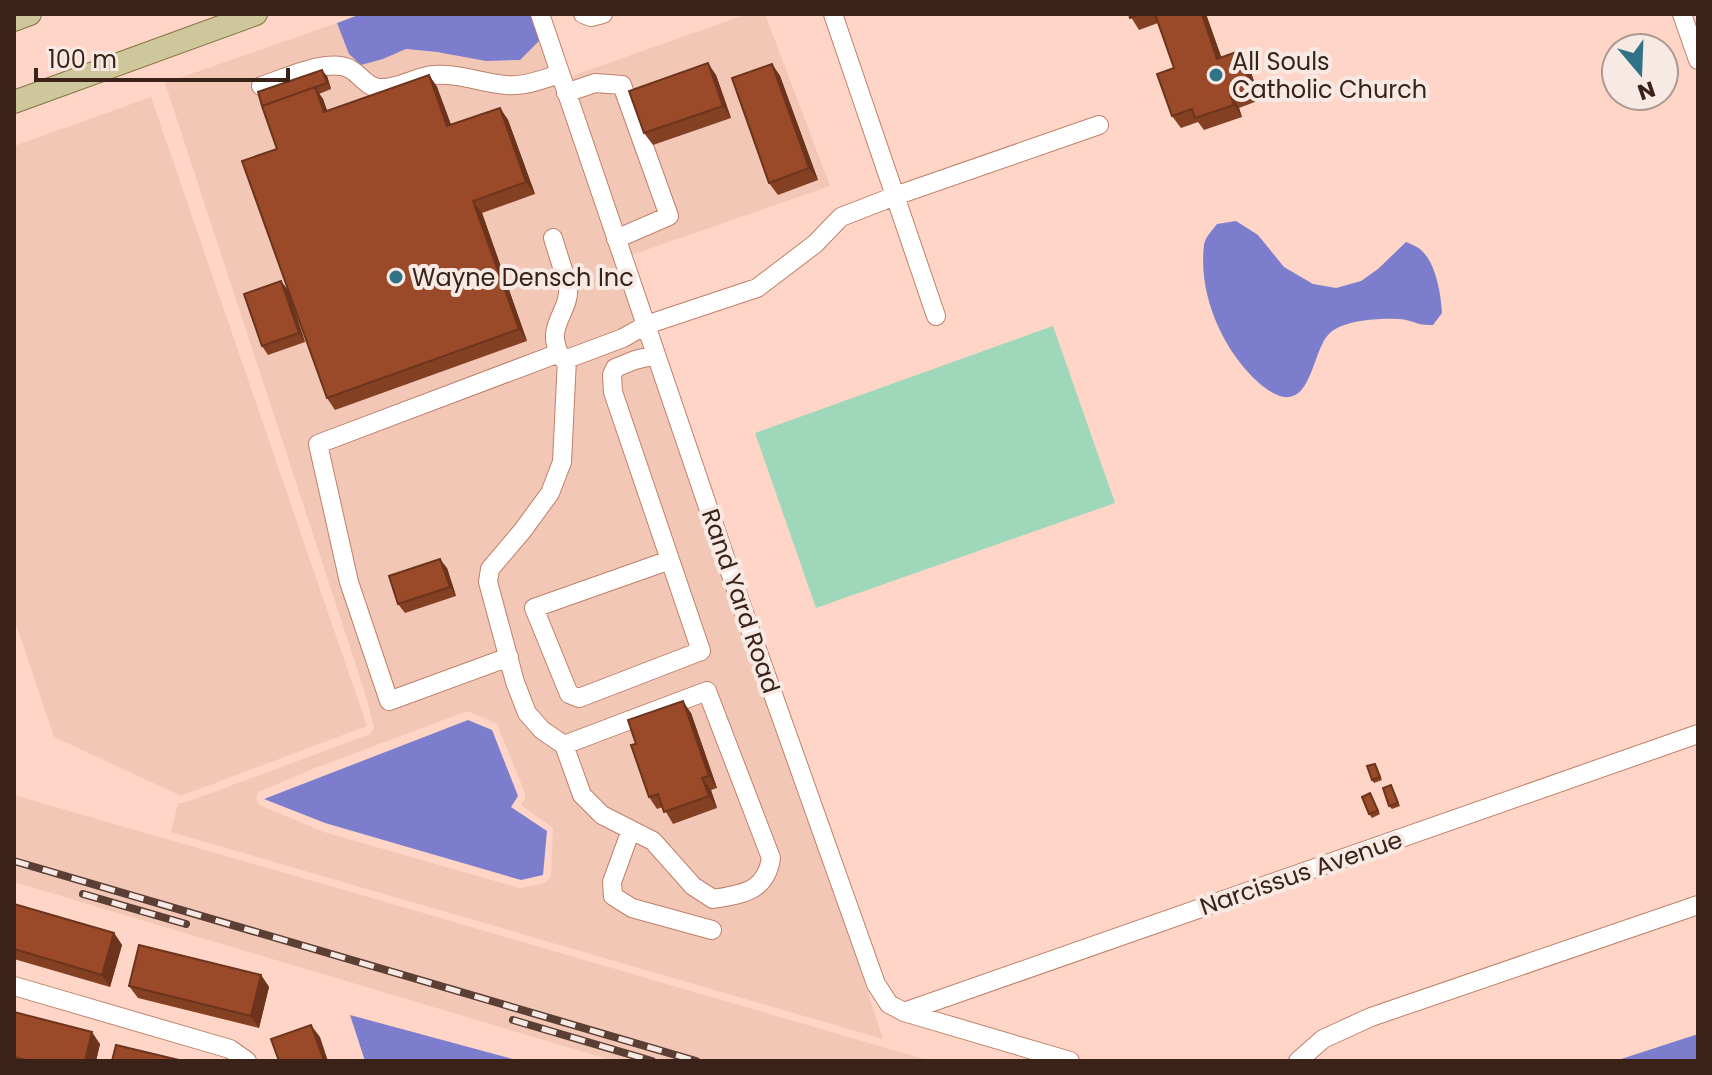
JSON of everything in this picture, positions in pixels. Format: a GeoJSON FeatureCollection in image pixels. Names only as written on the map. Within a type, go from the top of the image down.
{"type":"FeatureCollection","features":[{"type":"Feature","properties":{"kind":"main road"},"geometry":{"type":"LineString","coordinates":[[14,102],[256,14]]}},
{"type":"Feature","properties":{"kind":"street"},"geometry":{"type":"LineString","coordinates":[[583,14],[591,17],[603,14]]}},
{"type":"Feature","properties":{"kind":"street"},"geometry":{"type":"LineString","coordinates":[[833,14],[936,316]]}},
{"type":"Feature","properties":{"kind":"street"},"geometry":{"type":"LineString","coordinates":[[1682,14],[1698,60]]}},
{"type":"Feature","properties":{"kind":"street","name":"Rand Yard Road"},"geometry":{"type":"LineString","coordinates":[[542,15],[742,607],[876,984],[889,1004],[904,1012],[1070,1061]]}},
{"type":"Feature","properties":{"kind":"street"},"geometry":{"type":"LineString","coordinates":[[261,86],[331,64],[345,66],[373,88],[383,89],[431,75],[462,75],[510,86],[560,74]]}},
{"type":"Feature","properties":{"kind":"street"},"geometry":{"type":"LineString","coordinates":[[566,93],[595,83],[622,85],[669,216],[616,239]]}},
{"type":"Feature","properties":{"kind":"street"},"geometry":{"type":"LineString","coordinates":[[509,657],[389,701],[349,582],[318,444],[757,288],[815,244],[841,217],[1099,125]]}},
{"type":"Feature","properties":{"kind":"street"},"geometry":{"type":"LineString","coordinates":[[553,238],[569,294],[556,326],[555,342],[563,356],[562,462],[550,493],[490,569],[488,582],[527,713],[542,730],[564,745],[582,795],[602,815],[653,841],[693,886],[713,899],[741,894],[760,884],[769,871],[771,858],[707,691],[564,745]]}},
{"type":"Feature","properties":{"kind":"street"},"geometry":{"type":"LineString","coordinates":[[656,355],[615,368],[612,375],[613,392],[701,651],[579,698],[569,694],[534,608],[670,560]]}},
{"type":"Feature","properties":{"kind":"street","name":"Narcissus Avenue"},"geometry":{"type":"LineString","coordinates":[[904,1012],[1698,734]]}},
{"type":"Feature","properties":{"kind":"street"},"geometry":{"type":"LineString","coordinates":[[631,830],[612,882],[613,896],[632,908],[712,930]]}},
{"type":"Feature","properties":{"kind":"street"},"geometry":{"type":"LineString","coordinates":[[1298,1061],[1323,1039],[1371,1017],[1698,905]]}},
{"type":"Feature","properties":{"kind":"street"},"geometry":{"type":"LineString","coordinates":[[14,986],[230,1049],[247,1061]]}},
{"type":"Feature","properties":{"kind":"shaded area"},"geometry":{"type":"Polygon","coordinates":[[[747,14],[765,14],[830,186],[617,260],[831,879],[883,1039],[171,832],[178,803],[370,734],[374,728],[165,83],[337,23],[349,54],[361,65],[406,49],[437,52],[540,40],[555,82],[747,14]],[[470,712],[315,768],[261,791],[257,794],[257,801],[324,832],[520,888],[545,883],[551,876],[553,828],[521,805],[525,793],[497,724],[470,712]]]}},
{"type":"Feature","properties":{"kind":"shaded area"},"geometry":{"type":"Polygon","coordinates":[[[151,97],[367,726],[181,796],[54,737],[14,618],[14,146],[151,97]]]}},
{"type":"Feature","properties":{"kind":"shaded area"},"geometry":{"type":"Polygon","coordinates":[[[14,795],[931,1061],[614,1061],[14,882],[14,795]]]}},
{"type":"Feature","properties":{"kind":"green space"},"geometry":{"type":"Polygon","coordinates":[[[1053,326],[1115,503],[816,608],[755,433],[1053,326]]]}},
{"type":"Feature","properties":{"kind":"water"},"geometry":{"type":"Polygon","coordinates":[[[361,14],[531,14],[540,40],[520,60],[486,61],[406,49],[361,65],[349,54],[337,23],[361,14]]]}},
{"type":"Feature","properties":{"kind":"water"},"geometry":{"type":"Polygon","coordinates":[[[1236,221],[1258,235],[1284,267],[1313,284],[1336,288],[1361,281],[1406,242],[1413,245],[1431,264],[1442,313],[1433,325],[1390,319],[1342,326],[1323,342],[1301,391],[1294,396],[1275,394],[1259,383],[1234,354],[1215,320],[1209,301],[1203,264],[1205,242],[1217,224],[1236,221]]]}},
{"type":"Feature","properties":{"kind":"water"},"geometry":{"type":"Polygon","coordinates":[[[468,720],[492,730],[518,796],[511,807],[547,831],[543,875],[521,880],[325,823],[264,799],[468,720]]]}},
{"type":"Feature","properties":{"kind":"water"},"geometry":{"type":"Polygon","coordinates":[[[350,1015],[520,1061],[365,1061],[350,1015]]]}},
{"type":"Feature","properties":{"kind":"water"},"geometry":{"type":"Polygon","coordinates":[[[1698,1034],[1698,1061],[1615,1061],[1698,1034]]]}},
{"type":"Feature","properties":{"kind":"building","name":"All Souls Catholic Church"},"geometry":{"type":"Polygon","coordinates":[[[1155,14],[1202,14],[1217,59],[1239,51],[1252,88],[1231,96],[1234,105],[1195,118],[1192,109],[1172,116],[1157,74],[1174,68],[1155,14]]]}},
{"type":"Feature","properties":{"kind":"building"},"geometry":{"type":"Polygon","coordinates":[[[708,63],[723,106],[644,133],[629,91],[708,63]]]}},
{"type":"Feature","properties":{"kind":"building"},"geometry":{"type":"Polygon","coordinates":[[[772,64],[809,168],[769,183],[732,78],[772,64]]]}},
{"type":"Feature","properties":{"kind":"building"},"geometry":{"type":"Polygon","coordinates":[[[322,70],[327,83],[262,106],[258,92],[322,70]]]}},
{"type":"Feature","properties":{"kind":"building","name":"Wayne Densch Inc"},"geometry":{"type":"Polygon","coordinates":[[[429,75],[447,126],[500,108],[526,182],[473,201],[519,329],[327,398],[242,161],[277,149],[262,106],[315,87],[324,112],[429,75]]]}},
{"type":"Feature","properties":{"kind":"building"},"geometry":{"type":"Polygon","coordinates":[[[281,281],[299,333],[262,346],[244,294],[281,281]]]}},
{"type":"Feature","properties":{"kind":"building"},"geometry":{"type":"Polygon","coordinates":[[[440,559],[450,587],[398,604],[389,576],[440,559]]]}},
{"type":"Feature","properties":{"kind":"building"},"geometry":{"type":"Polygon","coordinates":[[[683,701],[709,776],[702,778],[709,796],[664,812],[658,794],[649,797],[631,745],[636,744],[628,720],[683,701]]]}},
{"type":"Feature","properties":{"kind":"building"},"geometry":{"type":"Polygon","coordinates":[[[1375,764],[1380,777],[1372,780],[1367,766],[1375,764]]]}},
{"type":"Feature","properties":{"kind":"building"},"geometry":{"type":"Polygon","coordinates":[[[1391,785],[1398,803],[1389,806],[1383,788],[1391,785]]]}},
{"type":"Feature","properties":{"kind":"building"},"geometry":{"type":"Polygon","coordinates":[[[1370,793],[1378,811],[1369,814],[1362,797],[1370,793]]]}},
{"type":"Feature","properties":{"kind":"building"},"geometry":{"type":"Polygon","coordinates":[[[14,904],[114,933],[102,975],[14,949],[14,904]]]}},
{"type":"Feature","properties":{"kind":"building"},"geometry":{"type":"Polygon","coordinates":[[[139,945],[261,975],[251,1016],[129,986],[139,945]]]}},
{"type":"Feature","properties":{"kind":"building"},"geometry":{"type":"Polygon","coordinates":[[[14,1012],[92,1032],[85,1061],[30,1061],[14,1057],[14,1012]]]}},
{"type":"Feature","properties":{"kind":"building"},"geometry":{"type":"Polygon","coordinates":[[[311,1025],[324,1061],[279,1061],[271,1039],[311,1025]]]}},
{"type":"Feature","properties":{"kind":"building"},"geometry":{"type":"Polygon","coordinates":[[[116,1045],[183,1061],[112,1061],[116,1045]]]}},
{"type":"Feature","properties":{"kind":"railway"},"geometry":{"type":"LineString","coordinates":[[14,861],[696,1061]]}},
{"type":"Feature","properties":{"kind":"railway"},"geometry":{"type":"LineString","coordinates":[[83,894],[186,924]]}},
{"type":"Feature","properties":{"kind":"railway"},"geometry":{"type":"LineString","coordinates":[[513,1020],[652,1061]]}},
{"type":"Feature","properties":{"kind":"place","name":"All Souls Catholic Church"},"geometry":{"type":"Point","coordinates":[1216,75]}},
{"type":"Feature","properties":{"kind":"place","name":"Wayne Densch Inc"},"geometry":{"type":"Point","coordinates":[396,277]}}]}
